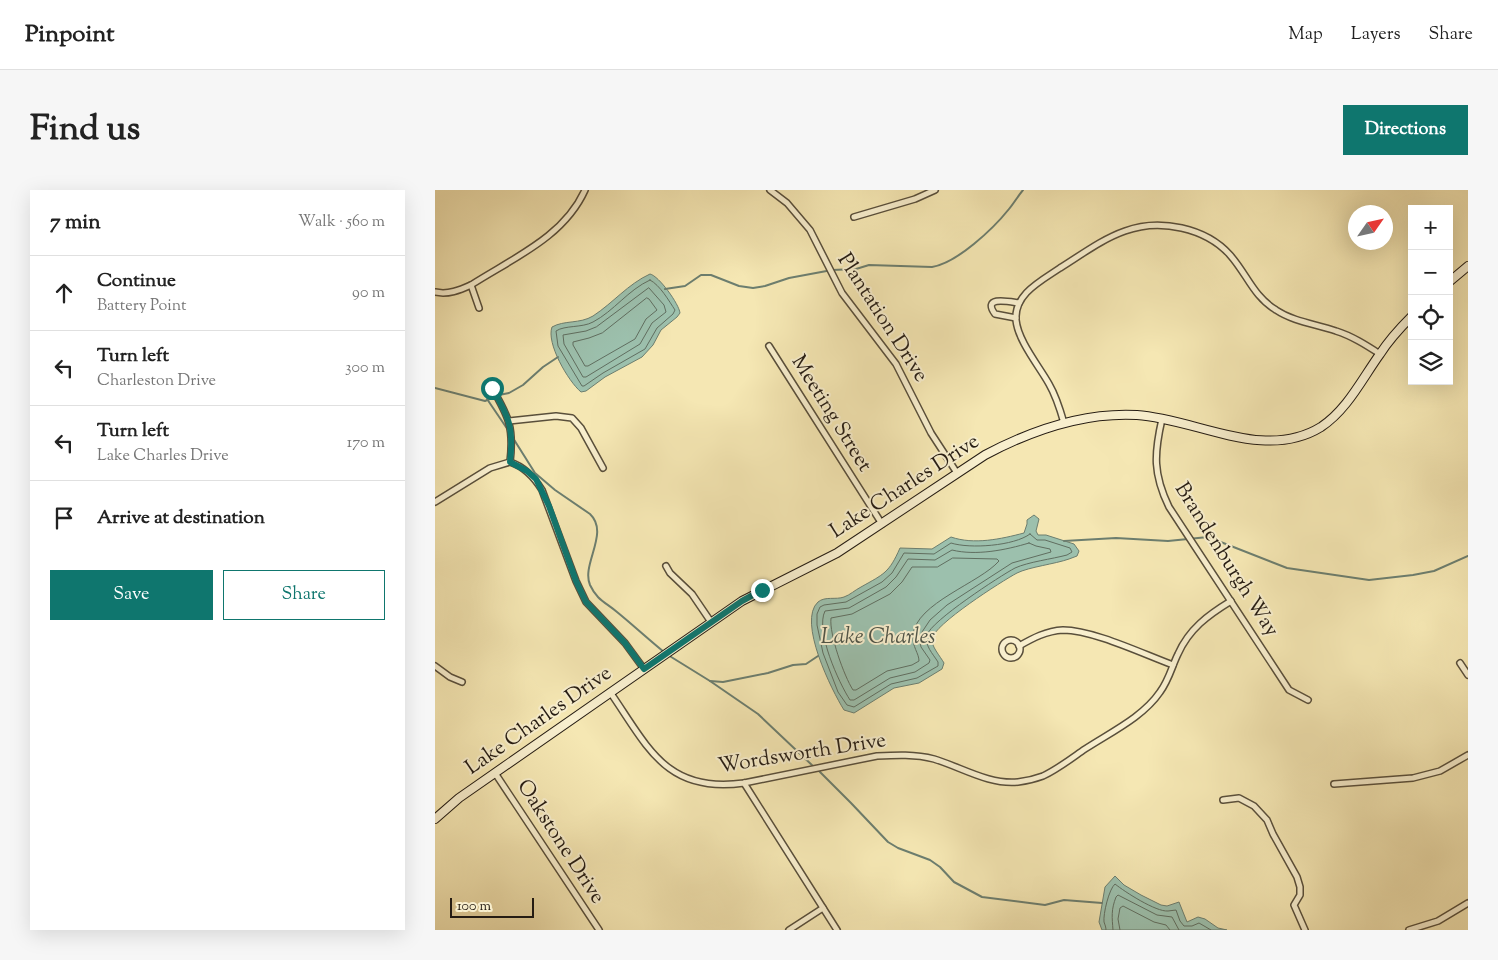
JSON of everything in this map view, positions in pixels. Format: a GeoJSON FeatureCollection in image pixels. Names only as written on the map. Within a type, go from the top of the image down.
{"type":"FeatureCollection","features":[{"type":"Feature","properties":{"kind":"street"},"geometry":{"type":"LineString","coordinates":[[435,292],[442,294],[463,289],[550,235],[572,212],[585,190]]}},
{"type":"Feature","properties":{"kind":"street","name":"Plantation Drive"},"geometry":{"type":"LineString","coordinates":[[770,190],[787,203],[809,230],[842,292],[896,364],[931,433],[957,473]]}},
{"type":"Feature","properties":{"kind":"street"},"geometry":{"type":"LineString","coordinates":[[854,217],[915,199],[935,190]]}},
{"type":"Feature","properties":{"kind":"street"},"geometry":{"type":"LineString","coordinates":[[1064,422],[1050,386],[1020,334],[1016,318],[1019,303],[1032,287],[1114,236],[1127,230],[1146,226],[1162,226],[1182,228],[1202,234],[1221,245],[1254,291],[1275,310],[1296,320],[1347,334],[1380,354]]}},
{"type":"Feature","properties":{"kind":"street"},"geometry":{"type":"LineString","coordinates":[[1453,279],[1468,266]]}},
{"type":"Feature","properties":{"kind":"street"},"geometry":{"type":"LineString","coordinates":[[471,285],[479,308]]}},
{"type":"Feature","properties":{"kind":"street"},"geometry":{"type":"LineString","coordinates":[[1016,318],[995,314],[992,306],[998,300],[1019,303]]}},
{"type":"Feature","properties":{"kind":"street","name":"Lake Charles Drive"},"geometry":{"type":"LineString","coordinates":[[435,819],[459,798],[742,601],[837,553],[957,473],[1008,442],[1064,422],[1112,414],[1139,415],[1257,441],[1278,441],[1297,437],[1320,427],[1337,413],[1394,334],[1408,320]]}},
{"type":"Feature","properties":{"kind":"street","name":"Meeting Street"},"geometry":{"type":"LineString","coordinates":[[769,346],[881,524]]}},
{"type":"Feature","properties":{"kind":"street"},"geometry":{"type":"LineString","coordinates":[[492,388],[509,421],[512,437],[510,462]]}},
{"type":"Feature","properties":{"kind":"street"},"geometry":{"type":"LineString","coordinates":[[509,421],[556,416],[572,418],[581,428],[603,468]]}},
{"type":"Feature","properties":{"kind":"street","name":"Brandenburgh Way"},"geometry":{"type":"LineString","coordinates":[[1161,420],[1155,458],[1161,490],[1169,507],[1289,690],[1308,700]]}},
{"type":"Feature","properties":{"kind":"street"},"geometry":{"type":"LineString","coordinates":[[435,502],[490,468],[510,462],[527,471],[536,479],[549,506],[576,581],[586,602],[625,643],[644,669]]}},
{"type":"Feature","properties":{"kind":"street"},"geometry":{"type":"LineString","coordinates":[[666,566],[670,573],[692,594],[711,622]]}},
{"type":"Feature","properties":{"kind":"street","name":"Wordsworth Drive"},"geometry":{"type":"LineString","coordinates":[[610,692],[651,752],[671,771],[688,780],[706,784],[724,786],[744,783],[877,756],[899,754],[933,759],[999,781],[1033,780],[1053,771],[1143,711],[1161,691],[1182,645],[1194,628],[1210,614],[1231,601]]}},
{"type":"Feature","properties":{"kind":"street"},"geometry":{"type":"LineString","coordinates":[[1019,646],[1047,633],[1061,630],[1075,631],[1091,634],[1173,665]]}},
{"type":"Feature","properties":{"kind":"street"},"geometry":{"type":"LineString","coordinates":[[1460,663],[1468,675]]}},
{"type":"Feature","properties":{"kind":"street"},"geometry":{"type":"LineString","coordinates":[[435,666],[450,677],[462,682]]}},
{"type":"Feature","properties":{"kind":"street"},"geometry":{"type":"LineString","coordinates":[[1334,784],[1413,778],[1440,771],[1468,755]]}},
{"type":"Feature","properties":{"kind":"street","name":"Oakstone Drive"},"geometry":{"type":"LineString","coordinates":[[495,773],[599,930]]}},
{"type":"Feature","properties":{"kind":"street"},"geometry":{"type":"LineString","coordinates":[[744,783],[837,930]]}},
{"type":"Feature","properties":{"kind":"street"},"geometry":{"type":"LineString","coordinates":[[1223,800],[1239,798],[1254,806],[1267,820],[1297,877],[1300,895],[1294,905],[1305,930]]}},
{"type":"Feature","properties":{"kind":"street"},"geometry":{"type":"LineString","coordinates":[[1409,930],[1419,929],[1438,921],[1468,903]]}},
{"type":"Feature","properties":{"kind":"street"},"geometry":{"type":"LineString","coordinates":[[789,930],[823,908]]}},
{"type":"Feature","properties":{"kind":"water"},"geometry":{"type":"Polygon","coordinates":[[[650,274],[668,291],[680,313],[661,330],[653,345],[642,357],[605,377],[586,391],[581,392],[559,361],[552,342],[552,327],[593,316],[635,283],[650,274]]]}},
{"type":"Feature","properties":{"kind":"water","name":"Lake Charles"},"geometry":{"type":"Polygon","coordinates":[[[1034,515],[1039,519],[1036,531],[1038,535],[1046,535],[1074,544],[1079,551],[1077,556],[1017,573],[955,614],[935,632],[932,639],[934,648],[944,663],[942,669],[919,683],[894,688],[854,713],[844,710],[825,672],[814,640],[813,611],[818,602],[824,599],[846,596],[881,576],[893,563],[900,548],[932,549],[951,537],[978,541],[1024,533],[1027,520],[1034,515]]]}},
{"type":"Feature","properties":{"kind":"water"},"geometry":{"type":"Polygon","coordinates":[[[1115,876],[1124,885],[1161,905],[1167,906],[1179,902],[1187,922],[1198,917],[1205,919],[1218,928],[1227,930],[1102,930],[1099,922],[1105,887],[1115,876]]]}},
{"type":"Feature","properties":{"kind":"waterway"},"geometry":{"type":"LineString","coordinates":[[665,289],[685,286],[701,275],[711,275],[739,286],[753,288],[789,278],[832,270],[856,269],[869,265],[932,267],[952,259],[974,244],[1002,217],[1023,190]]}},
{"type":"Feature","properties":{"kind":"waterway"},"geometry":{"type":"LineString","coordinates":[[435,388],[485,401],[509,393],[523,385],[543,367],[558,357]]}},
{"type":"Feature","properties":{"kind":"waterway"},"geometry":{"type":"LineString","coordinates":[[487,399],[508,430]]}},
{"type":"Feature","properties":{"kind":"waterway"},"geometry":{"type":"LineString","coordinates":[[513,438],[535,473],[555,490],[590,514],[595,522],[597,530],[596,539],[588,577],[595,594],[664,652]]}},
{"type":"Feature","properties":{"kind":"waterway"},"geometry":{"type":"LineString","coordinates":[[1064,541],[1116,538],[1168,541],[1208,537],[1287,568],[1369,580],[1434,571],[1468,556]]}},
{"type":"Feature","properties":{"kind":"waterway"},"geometry":{"type":"LineString","coordinates":[[668,655],[758,714],[814,767]]}},
{"type":"Feature","properties":{"kind":"waterway"},"geometry":{"type":"LineString","coordinates":[[710,681],[723,682],[768,673],[793,665],[806,664],[818,656]]}},
{"type":"Feature","properties":{"kind":"waterway"},"geometry":{"type":"LineString","coordinates":[[818,770],[888,842],[898,848],[930,860],[940,867],[954,882],[982,897],[1045,905],[1064,900],[1102,903]]}},
{"type":"Feature","properties":{"kind":"route"},"geometry":{"type":"LineString","coordinates":[[492,388],[504,408],[512,430],[510,462],[517,464],[536,479],[549,506],[576,581],[586,602],[613,629],[644,669],[742,601],[762,590]]}}]}
